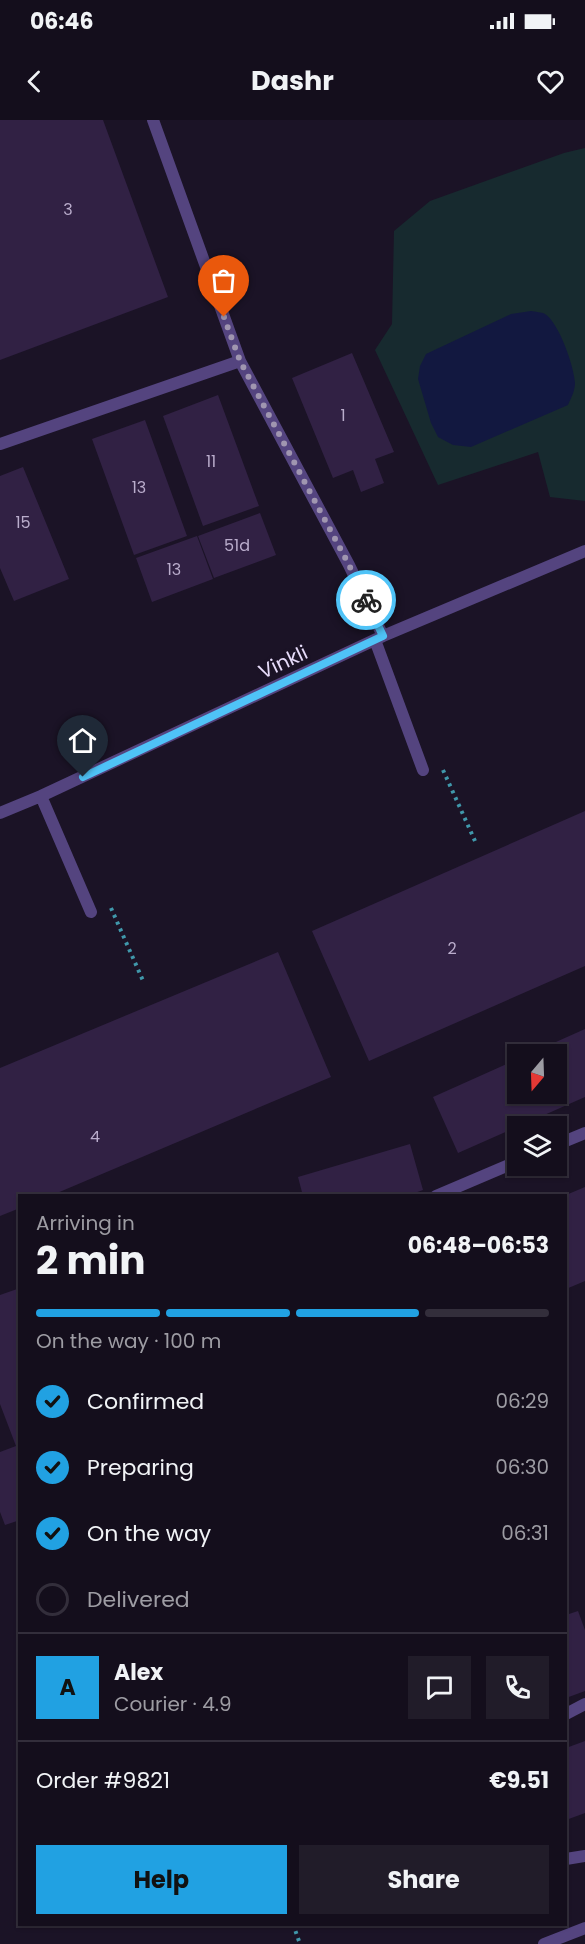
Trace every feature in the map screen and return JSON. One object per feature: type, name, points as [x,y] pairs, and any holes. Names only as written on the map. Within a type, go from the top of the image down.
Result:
[{"type":"lane","points":[[153,120],[240,361],[349,565],[379,638],[423,770]]},
{"type":"lane","points":[[0,444],[240,361]]},
{"type":"lane","name":"Vinkli","points":[[0,813],[379,638],[585,551]]},
{"type":"lane","points":[[41,796],[91,912]]},
{"type":"lane","points":[[567,1140],[585,1133]]},
{"type":"lane","points":[[441,1194],[507,1166]]},
{"type":"lane","points":[[567,1713],[585,1704]]},
{"type":"lane","points":[[567,1859],[585,1856]]},
{"type":"lane","points":[[544,1944],[585,1928]]},
{"type":"path","points":[[440,762],[475,841]]},
{"type":"path","points":[[110,904],[144,983]]},
{"type":"path","points":[[294,1926],[300,1944]]},
{"type":"green space","points":[[585,148],[585,501],[550,497],[538,452],[438,485],[375,350],[392,324],[394,231],[430,201],[564,153]]},
{"type":"shaded area","points":[[531,311],[544,313],[550,319],[565,346],[575,383],[568,405],[471,447],[453,445],[438,437],[431,423],[418,379],[420,366],[426,354],[511,314]]},
{"type":"building","points":[[0,120],[103,120],[168,297],[0,360]]},
{"type":"building","points":[[352,353],[394,452],[375,459],[384,483],[361,492],[353,470],[333,478],[292,378]]},
{"type":"building","points":[[218,395],[259,506],[203,526],[163,416]]},
{"type":"building","points":[[145,420],[187,536],[134,555],[92,439]]},
{"type":"building","points":[[23,467],[69,579],[14,601],[0,568],[0,476]]},
{"type":"building","points":[[260,513],[276,555],[214,578],[198,536]]},
{"type":"building","points":[[197,536],[213,579],[152,602],[136,558]]},
{"type":"building","points":[[585,811],[585,966],[369,1061],[312,931]]},
{"type":"building","points":[[278,952],[331,1077],[55,1194],[18,1194],[18,1209],[0,1216],[0,1068]]},
{"type":"building","points":[[585,1029],[585,1097],[542,1116],[507,1116],[507,1131],[458,1153],[433,1097],[507,1064],[507,1104],[567,1104],[567,1044],[551,1044]]},
{"type":"building","points":[[410,1144],[423,1190],[412,1194],[302,1194],[298,1177]]},
{"type":"building","points":[[585,1187],[585,1281],[567,1289],[567,1195]]},
{"type":"building","points":[[18,1289],[18,1521],[5,1525],[0,1512],[0,1452],[16,1446],[0,1404],[0,1295]]},
{"type":"building","points":[[578,1611],[585,1630],[585,1691],[567,1698],[567,1615]]},
{"type":"building","points":[[585,1741],[585,1813],[567,1820],[567,1748]]},
{"type":"way so far","points":[[224,317],[240,361],[366,600]]},
{"type":"route","points":[[83,777],[383,636],[366,600]]}]
